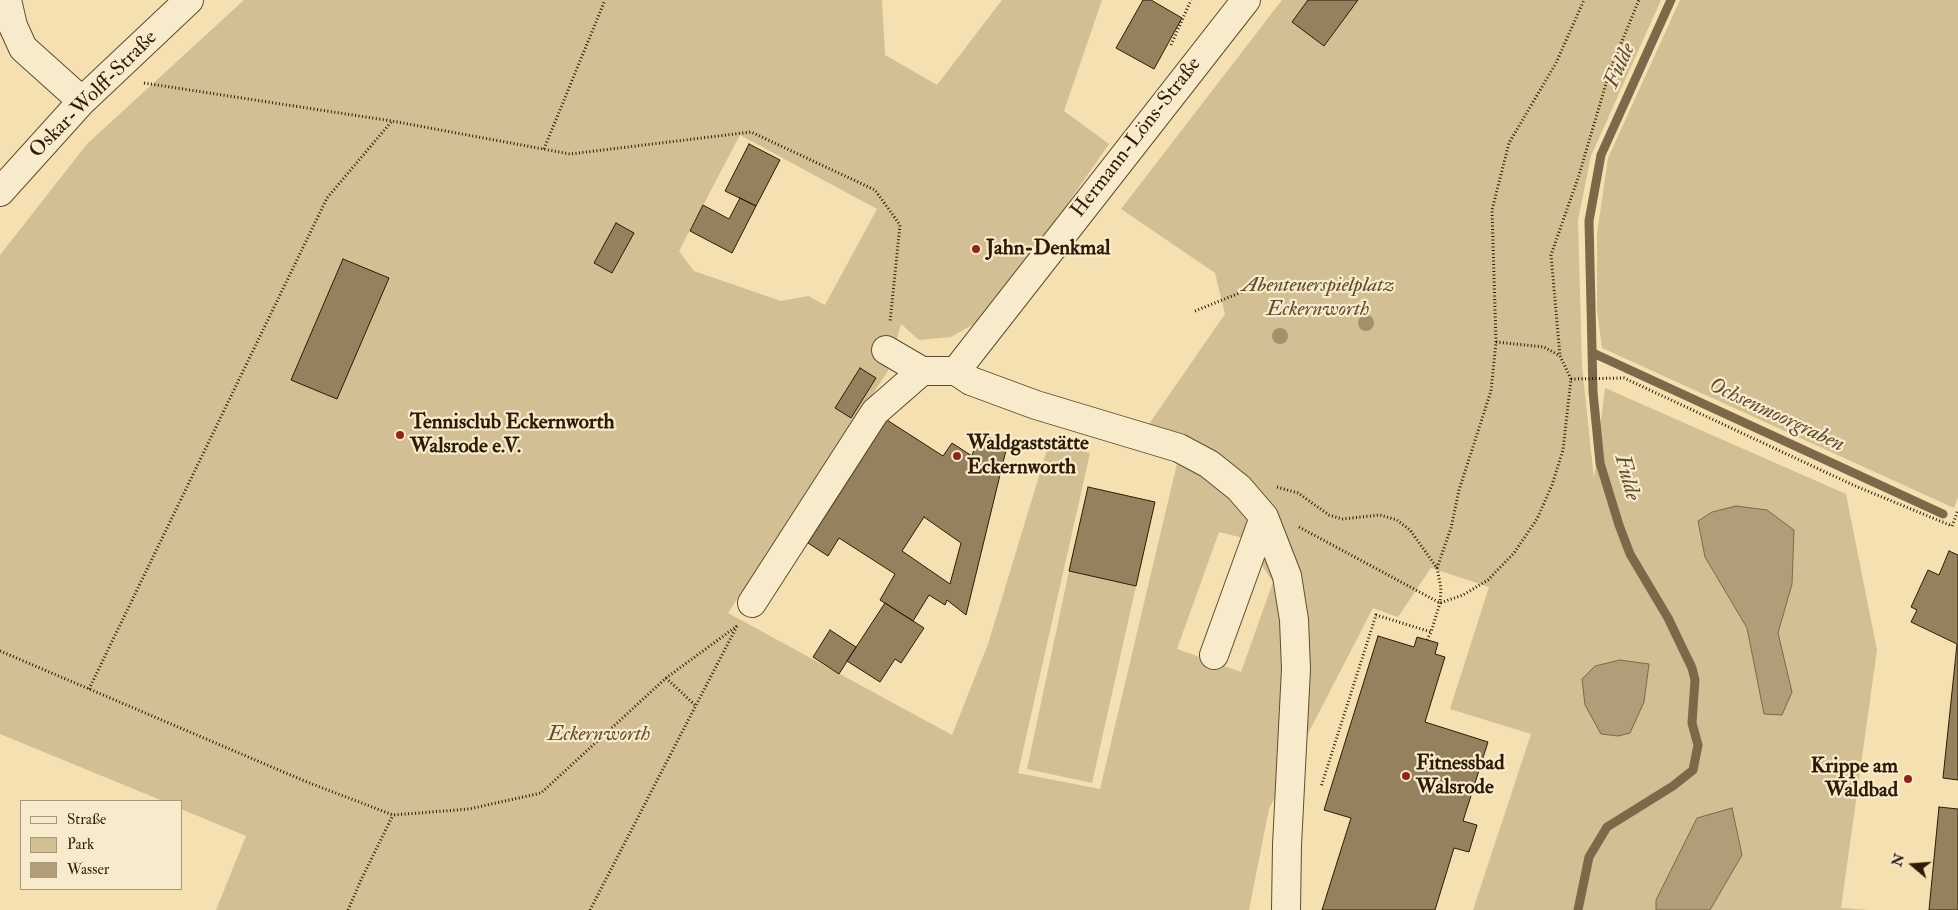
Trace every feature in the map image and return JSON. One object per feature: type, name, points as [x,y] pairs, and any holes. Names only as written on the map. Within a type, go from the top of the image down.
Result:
[{"type":"street","points":[[7,0],[13,26],[24,48],[82,101]]},
{"type":"street","name":"Oskar-Wolff-Straße","points":[[0,192],[82,101],[190,0]]},
{"type":"street","name":"Hermann-Löns-Straße","points":[[956,371],[1246,0]]},
{"type":"street","points":[[886,350],[922,371],[956,371],[971,381],[1036,405],[1179,448],[1209,464],[1239,488],[1264,517],[1287,576],[1294,620],[1296,669],[1287,846],[1286,910]]},
{"type":"street","points":[[752,603],[875,412],[922,371]]},
{"type":"street","points":[[1214,655],[1264,517]]},
{"type":"path","points":[[544,149],[606,0]]},
{"type":"path","points":[[1437,568],[1451,528],[1459,490],[1491,391],[1496,342],[1492,210],[1509,143],[1556,63],[1584,0]]},
{"type":"path","points":[[1291,523],[1440,603],[1463,595],[1488,580],[1514,553],[1537,519],[1552,485],[1563,450],[1571,379],[1560,356],[1551,255],[1610,70],[1639,0]]},
{"type":"path","points":[[141,83],[392,121],[570,154],[751,132],[875,190],[900,225],[886,350]]},
{"type":"path","points":[[89,689],[327,198],[392,121]]},
{"type":"path","points":[[1195,311],[1242,292]]},
{"type":"path","points":[[1496,342],[1544,346],[1560,356]]},
{"type":"path","points":[[1571,379],[1624,378],[1853,485],[1952,526],[1958,510]]},
{"type":"path","points":[[1239,488],[1270,486],[1286,489],[1298,493],[1329,515],[1342,519],[1380,515],[1397,520],[1410,530],[1437,568],[1441,588],[1440,603],[1427,640]]},
{"type":"path","points":[[590,910],[737,626],[752,603]]},
{"type":"path","points":[[1321,788],[1376,615],[1430,632]]},
{"type":"path","points":[[0,651],[307,782],[393,815],[469,809],[541,793],[666,678],[737,626]]},
{"type":"path","points":[[666,678],[696,706]]},
{"type":"path","points":[[348,910],[393,815]]},
{"type":"green space","name":"Eckernworth","points":[[244,0],[882,0],[885,55],[937,85],[1002,0],[1102,0],[1064,111],[1109,144],[1064,209],[974,324],[951,337],[919,340],[901,324],[888,371],[728,613],[952,735],[988,644],[1050,440],[1090,453],[1018,773],[1100,789],[1184,434],[1149,424],[1225,314],[1215,273],[1121,209],[1282,0],[1661,0],[1591,156],[1578,220],[1582,366],[1594,479],[1605,388],[1846,494],[1877,650],[1841,908],[1869,910],[1473,910],[1531,734],[1450,709],[1489,587],[1431,568],[1398,617],[1373,608],[1269,809],[1249,910],[216,910],[246,836],[182,809],[182,800],[161,800],[0,734],[0,255],[87,144]],"holes":[[[740,135],[877,209],[825,305],[808,296],[781,301],[694,271],[679,251]],[[1219,532],[1243,538],[1273,582],[1241,672],[1177,649]]]},
{"type":"green space","points":[[1680,0],[1958,0],[1958,497],[1954,508],[1602,348],[1597,310],[1597,234],[1608,158]]},
{"type":"green space","points":[[1069,571],[1136,586],[1092,783],[1027,769]]},
{"type":"water","points":[[1736,506],[1767,510],[1794,530],[1792,584],[1778,633],[1792,692],[1782,715],[1764,714],[1747,628],[1705,557],[1698,521],[1712,512]]},
{"type":"water","points":[[1620,660],[1649,664],[1644,702],[1630,733],[1618,736],[1601,734],[1585,705],[1582,679],[1595,666]]},
{"type":"water","points":[[1732,808],[1742,855],[1710,910],[1656,910],[1656,900],[1697,818]]},
{"type":"building","points":[[1143,0],[1151,0],[1182,18],[1154,69],[1116,48]]},
{"type":"building","points":[[1308,0],[1358,0],[1324,46],[1292,22]]},
{"type":"building","points":[[749,144],[780,160],[756,206],[725,191]]},
{"type":"building","points":[[740,198],[756,206],[732,253],[690,231],[703,205],[729,219]]},
{"type":"building","points":[[616,223],[634,233],[612,273],[594,263]]},
{"type":"building","points":[[343,259],[389,278],[337,399],[291,380]]},
{"type":"building","points":[[860,368],[876,378],[851,418],[835,408]]},
{"type":"building","points":[[887,420],[943,456],[952,443],[972,456],[978,435],[1008,442],[966,615],[947,600],[945,605],[929,595],[913,621],[880,600],[895,574],[839,538],[828,556],[808,543]],"holes":[[[924,517],[961,543],[950,584],[902,551]]]},
{"type":"building","points":[[1088,487],[1155,502],[1136,586],[1069,571]]},
{"type":"building","points":[[1949,551],[1958,555],[1958,780],[1943,778],[1957,644],[1911,622],[1917,610],[1911,607],[1928,570],[1939,575]]},
{"type":"building","points":[[885,603],[924,628],[901,663],[895,659],[880,682],[847,661]]},
{"type":"building","points":[[830,630],[856,647],[839,674],[813,657]]},
{"type":"building","name":"Fitnessbad Walsrode","points":[[1378,636],[1414,647],[1417,637],[1438,643],[1435,654],[1445,657],[1425,722],[1488,742],[1463,821],[1477,825],[1469,852],[1454,848],[1435,910],[1322,910],[1351,818],[1324,810]]},
{"type":"building","points":[[1939,807],[1958,809],[1958,910],[1929,910]]},
{"type":"waterway","name":"Fulde","points":[[1578,910],[1589,857],[1607,827],[1673,786],[1693,770],[1698,745],[1692,723],[1695,680],[1692,668],[1668,618],[1630,554],[1619,525],[1600,463],[1593,392],[1589,221],[1601,155],[1671,0]]},
{"type":"waterway","name":"Ochsenmoorgraben","points":[[1593,353],[1943,514]]},
{"type":"place","name":"Jahn-Denkmal","points":[[976,249]]},
{"type":"place","name":"Tennisclub Eckernworth Walsrode e.V.","points":[[400,435]]},
{"type":"place","name":"Waldgaststätte Eckernworth","points":[[957,456]]},
{"type":"place","name":"Fitnessbad Walsrode","points":[[1406,776]]},
{"type":"place","name":"Krippe am Waldbad","points":[[1908,779]]},
{"type":"park label","name":"Abenteuerspielplatz Eckernworth","points":[[1318,298]]}]
